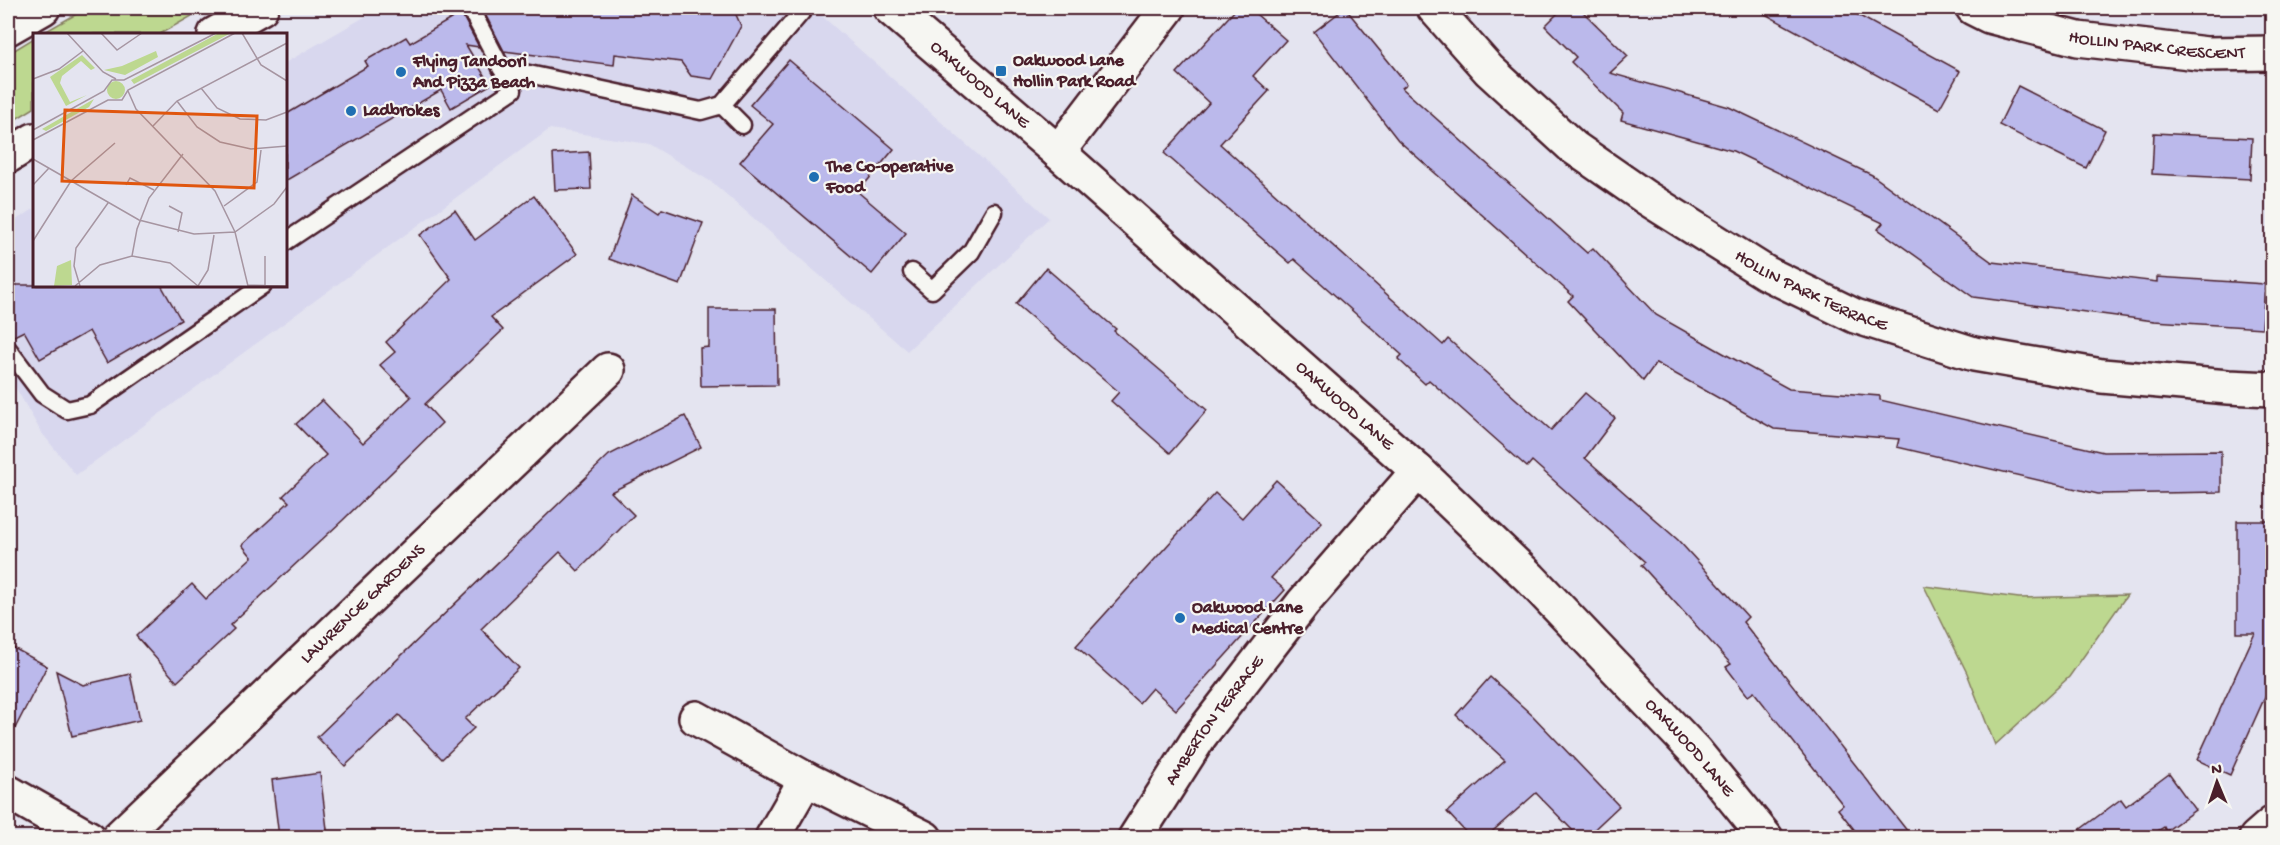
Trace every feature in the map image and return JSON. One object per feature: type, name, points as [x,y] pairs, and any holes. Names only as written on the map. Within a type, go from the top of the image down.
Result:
[{"type":"street","points":[[8,28],[43,8]]},
{"type":"street","points":[[217,33],[261,8]]},
{"type":"street","name":"OAKWOOD LANE","points":[[890,8],[1058,152],[1419,471],[1530,578],[1695,751],[1766,837]]},
{"type":"street","points":[[1058,152],[1168,8]]},
{"type":"street","name":"HOLLIN PARK TERRACE","points":[[1434,8],[1489,70],[1573,147],[1645,197],[1766,273],[1855,316],[1974,354],[2102,376],[2228,387],[2272,388]]},
{"type":"street","name":"HOLLIN PARK CRESCENT","points":[[1973,8],[1989,16],[2078,39],[2207,54],[2272,53]]},
{"type":"street","points":[[8,156],[33,141]]},
{"type":"street","name":"LAWRENCE GARDENS","points":[[118,837],[608,370]]},
{"type":"street","name":"AMBERTON TERRACE","points":[[1135,837],[1200,736],[1303,603],[1419,471]]},
{"type":"street","points":[[696,718],[806,779],[925,837]]},
{"type":"street","points":[[772,837],[806,779]]},
{"type":"street","points":[[8,792],[89,837]]},
{"type":"street","points":[[2256,837],[2272,824]]},
{"type":"lane","points":[[286,241],[513,90],[471,8]]},
{"type":"lane","points":[[501,68],[701,111],[722,105],[805,8]]},
{"type":"lane","points":[[722,105],[742,125]]},
{"type":"lane","points":[[912,272],[932,290],[971,252],[994,212]]},
{"type":"lane","points":[[8,349],[42,394],[67,410],[90,405],[262,286]]},
{"type":"shaded area","points":[[380,8],[813,8],[1049,218],[907,351],[713,183],[649,144],[550,129],[76,475],[41,432],[8,374],[8,225],[33,210],[33,286],[286,286],[286,62]]},
{"type":"green space","points":[[87,8],[206,8],[162,33],[43,33]]},
{"type":"green space","points":[[33,39],[33,109],[8,124],[8,54]]},
{"type":"green space","points":[[1924,586],[2019,598],[2127,595],[2069,677],[1995,745],[1967,673]]},
{"type":"building","points":[[482,8],[733,8],[741,26],[712,79],[691,76],[681,62],[615,54],[614,65],[504,51]]},
{"type":"building","points":[[1237,8],[1249,8],[1286,40],[1253,76],[1269,91],[1220,144],[1443,345],[1448,339],[1551,430],[1585,393],[1615,418],[1585,458],[1678,540],[1748,617],[1743,622],[1912,837],[1860,837],[1838,809],[1843,805],[1754,692],[1748,696],[1726,667],[1731,664],[1641,565],[1645,562],[1532,461],[1527,467],[1429,380],[1425,384],[1398,359],[1402,355],[1294,259],[1290,263],[1164,153],[1209,103],[1177,73]]},
{"type":"building","points":[[1345,8],[1407,84],[1402,88],[1587,253],[1593,248],[1656,315],[1723,353],[1789,389],[1880,396],[1880,400],[2103,452],[2221,451],[2221,492],[2098,494],[1897,447],[1899,439],[1774,429],[1656,363],[1643,381],[1568,301],[1573,296],[1398,140],[1314,32]]},
{"type":"building","points":[[1563,8],[1579,8],[1628,56],[1610,73],[1729,107],[1872,175],[1992,262],[2157,282],[2157,277],[2265,284],[2262,328],[2154,321],[1973,297],[1878,229],[1883,223],[1733,151],[1621,120],[1623,113],[1571,62],[1576,57],[1545,26]]},
{"type":"building","points":[[1754,8],[1845,8],[1960,71],[1939,109]]},
{"type":"building","points":[[461,13],[479,47],[466,45],[490,85],[451,108],[441,90],[286,180],[286,114],[368,66],[365,61],[406,37],[410,43]]},
{"type":"building","name":"The Co-operative Food","points":[[789,60],[894,149],[858,192],[906,233],[872,274],[740,162],[773,124],[750,105]]},
{"type":"building","points":[[2018,86],[2105,130],[2086,168],[1999,125]]},
{"type":"building","points":[[2154,133],[2252,138],[2250,179],[2152,174]]},
{"type":"building","points":[[589,152],[591,189],[555,190],[553,154]]},
{"type":"building","points":[[632,195],[659,213],[662,209],[703,223],[680,285],[609,259]]},
{"type":"building","points":[[534,196],[577,254],[491,317],[503,330],[425,404],[442,423],[343,520],[230,625],[234,629],[177,682],[136,636],[192,584],[206,599],[252,557],[242,545],[289,502],[283,496],[326,455],[296,424],[322,400],[363,443],[411,397],[380,365],[395,352],[386,342],[451,279],[420,235],[455,210],[475,240]]},
{"type":"building","points":[[1046,268],[1116,329],[1114,331],[1207,410],[1170,453],[1111,401],[1119,392],[1016,304]]},
{"type":"building","points":[[8,285],[162,286],[181,320],[107,363],[89,331],[40,359],[24,331],[8,339]]},
{"type":"building","points":[[709,309],[776,309],[777,385],[701,386],[700,348],[709,347]]},
{"type":"building","points":[[685,416],[701,447],[611,492],[634,515],[578,571],[560,552],[481,629],[519,668],[465,719],[474,728],[442,759],[399,715],[345,766],[317,737],[609,455]]},
{"type":"building","name":"Oakwood Lane Medical Centre","points":[[1276,480],[1322,522],[1271,578],[1285,590],[1176,710],[1152,688],[1139,703],[1076,646],[1215,493],[1242,518]]},
{"type":"building","points":[[2237,521],[2272,521],[2272,681],[2230,775],[2197,760],[2255,633],[2237,633]]},
{"type":"building","points":[[8,645],[47,666],[8,742]]},
{"type":"building","points":[[56,671],[83,685],[130,674],[140,720],[72,736]]},
{"type":"building","points":[[1490,677],[1533,716],[1619,806],[1586,837],[1579,837],[1536,793],[1486,837],[1470,837],[1447,812],[1505,760],[1456,715]]},
{"type":"building","points":[[320,773],[328,837],[279,837],[272,780]]},
{"type":"building","points":[[2169,774],[2195,810],[2166,831],[2164,827],[2148,837],[2070,837],[2121,799],[2126,806]]},
{"type":"place","name":"Oakwood Lane Hollin Park Road","points":[[1001,71]]},
{"type":"place","name":"Flying Tandoori And Pizza Beach","points":[[401,72]]},
{"type":"place","name":"Ladbrokes","points":[[351,111]]},
{"type":"place","name":"The Co-operative Food","points":[[814,177]]},
{"type":"place","name":"Oakwood Lane Medical Centre","points":[[1180,618]]}]
